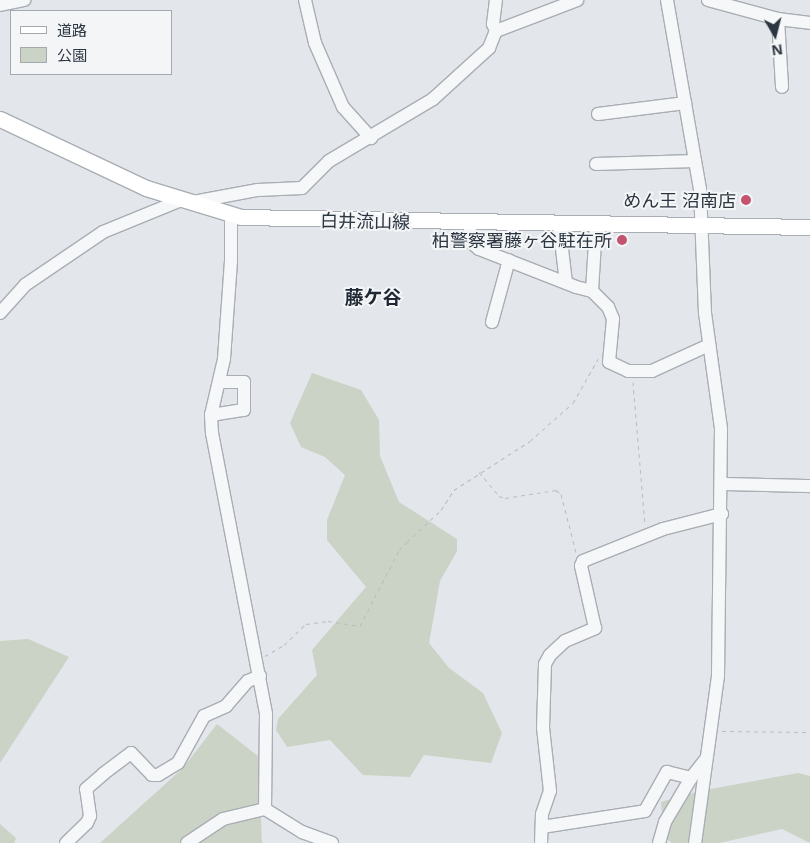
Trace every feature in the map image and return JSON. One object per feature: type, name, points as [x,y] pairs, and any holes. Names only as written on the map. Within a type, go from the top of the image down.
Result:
[{"type":"main road","name":"白井流山線","points":[[0,119],[183,202],[231,216],[469,223],[810,227]]},
{"type":"street","points":[[0,5],[24,0]]},
{"type":"street","points":[[305,0],[315,43],[340,100],[371,138]]},
{"type":"street","points":[[0,312],[25,285],[103,232],[183,202],[258,190],[302,188],[329,161],[371,138],[433,99],[489,48],[496,31],[493,24],[496,0]]},
{"type":"street","points":[[496,31],[577,0]]},
{"type":"street","points":[[666,0],[700,189],[700,226],[709,344],[721,429],[720,639],[712,731],[695,843]]},
{"type":"street","points":[[708,0],[778,19],[810,23]]},
{"type":"street","points":[[778,19],[782,87]]},
{"type":"street","points":[[598,114],[685,103]]},
{"type":"street","points":[[596,164],[696,161]]},
{"type":"street","points":[[231,216],[231,261],[220,382],[211,415],[258,660],[267,731],[265,809]]},
{"type":"street","points":[[469,223],[472,243],[566,283],[592,291],[608,307],[613,319],[609,362],[632,372],[652,372],[709,344]]},
{"type":"street","points":[[559,224],[566,283]]},
{"type":"street","points":[[592,291],[596,225]]},
{"type":"street","points":[[492,322],[509,260]]},
{"type":"street","points":[[211,415],[244,410],[244,382],[220,382]]},
{"type":"street","points":[[722,484],[810,486]]},
{"type":"street","points":[[541,843],[542,814],[550,791],[543,728],[545,664],[550,655],[565,641],[595,628],[582,564],[646,536],[685,522],[722,514]]},
{"type":"street","points":[[66,843],[87,822],[90,816],[86,789],[103,774],[131,753],[152,774],[172,767],[183,757],[204,716],[226,706],[248,681],[260,676]]},
{"type":"street","points":[[659,843],[665,822],[691,778],[708,757]]},
{"type":"street","points":[[542,827],[645,811],[667,772],[691,778]]},
{"type":"street","points":[[187,843],[223,819],[265,809],[302,832],[332,843]]},
{"type":"path","points":[[258,660],[284,645],[306,624],[328,621],[360,626],[399,550],[441,510],[454,490],[479,471],[549,426],[573,403],[598,359],[609,362]]},
{"type":"path","points":[[632,372],[646,536]]},
{"type":"path","points":[[479,471],[499,496],[556,490],[560,494],[578,559],[582,564]]},
{"type":"path","points":[[712,731],[810,732]]},
{"type":"green space","points":[[312,373],[361,390],[379,420],[380,456],[399,502],[457,539],[457,551],[440,581],[429,643],[449,668],[483,693],[502,733],[491,763],[424,755],[410,777],[363,775],[330,740],[287,747],[276,730],[278,719],[317,675],[312,650],[366,587],[327,540],[327,520],[345,475],[325,457],[301,447],[290,423]]},
{"type":"green space","points":[[28,639],[69,657],[0,763],[0,641]]},
{"type":"green space","points":[[217,724],[258,756],[262,843],[100,843],[183,768]]},
{"type":"green space","points":[[798,773],[810,776],[810,843],[782,829],[719,843],[672,843],[664,837],[661,802],[700,791]]},
{"type":"green space","points":[[0,824],[16,838],[14,843],[0,843]]},
{"type":"place","name":"めん王 沼南店","points":[[746,200]]},
{"type":"place","name":"柏警察署藤ヶ谷駐在所","points":[[622,240]]},
{"type":"district","name":"藤ケ谷","points":[[373,298]]}]
